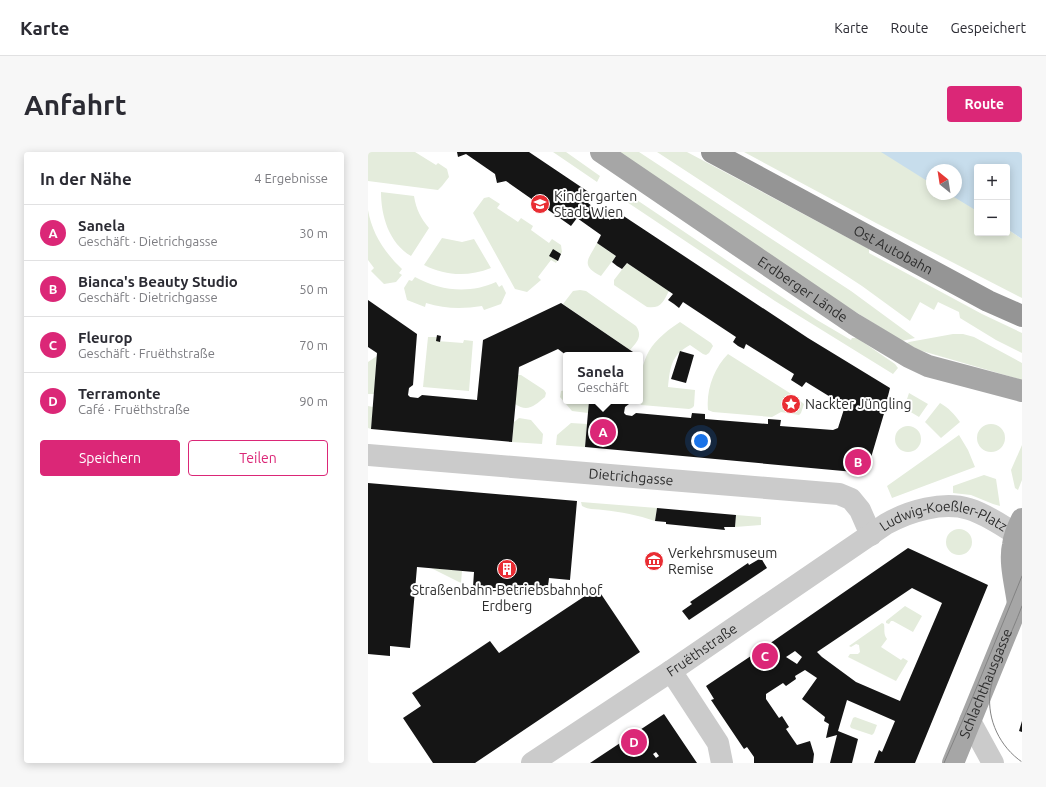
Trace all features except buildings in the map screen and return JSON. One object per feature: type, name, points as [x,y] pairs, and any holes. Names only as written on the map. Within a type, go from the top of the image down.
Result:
[{"type":"highway","name":"Ost Autobahn","points":[[712,152],[988,301],[1022,316]]},
{"type":"main road","name":"Erdberger Lände","points":[[601,152],[854,324],[909,357],[928,366],[1022,391]]},
{"type":"main road","name":"Schlachthausgasse","points":[[952,763],[1020,602],[1012,568],[1012,547],[1019,526]]},
{"type":"street","name":"Dietrichgasse","points":[[368,456],[839,494],[851,499],[860,510],[871,535]]},
{"type":"street","name":"Ludwig-Koeßler-Platz","points":[[871,535],[891,522],[910,513],[946,506],[969,509],[982,515],[1019,526]]},
{"type":"street","name":"Fruëthstraße","points":[[532,763],[671,671],[871,535]]},
{"type":"street","points":[[671,671],[718,742],[722,763]]},
{"type":"street","points":[[970,721],[993,763]]},
{"type":"green space","points":[[368,152],[415,152],[436,165],[438,163],[447,169],[449,177],[438,190],[368,181]]},
{"type":"green space","points":[[553,152],[566,152],[600,176],[597,182]]},
{"type":"green space","points":[[613,152],[639,152],[851,291],[915,338],[902,341],[776,262]]},
{"type":"green space","points":[[657,152],[687,152],[869,249],[869,253],[982,314],[1022,333],[1022,353],[996,340],[960,318],[959,312],[938,302],[934,310],[920,302],[910,321],[862,286]]},
{"type":"green space","points":[[744,152],[888,152],[926,176],[926,200],[962,200],[974,207],[974,236],[1010,236],[1010,231],[1022,239],[1022,298],[876,223]]},
{"type":"green space","points":[[622,190],[817,320],[851,340],[852,338],[857,338],[895,364],[898,368],[893,374],[775,301],[618,196]]},
{"type":"green space","points":[[381,192],[414,196],[419,214],[429,228],[411,256],[403,251],[397,244],[388,228],[381,201]]},
{"type":"green space","points":[[489,197],[500,204],[497,208],[518,222],[521,218],[533,226],[531,230],[549,243],[552,239],[561,245],[562,252],[556,263],[551,260],[538,277],[541,280],[527,292],[515,289],[473,213],[484,198]]},
{"type":"green space","points":[[368,210],[372,227],[384,249],[402,269],[399,273],[402,275],[396,282],[384,284],[371,271],[374,268],[368,260]]},
{"type":"green space","points":[[442,238],[462,242],[474,239],[491,268],[474,273],[457,274],[432,269],[424,265]]},
{"type":"green space","points":[[597,243],[616,256],[601,276],[590,269],[588,265],[589,258]]},
{"type":"green space","points":[[627,263],[669,291],[659,306],[647,307],[614,285],[614,280]]},
{"type":"green space","points":[[415,277],[425,282],[445,288],[455,289],[476,288],[496,282],[499,287],[502,285],[506,293],[501,304],[484,310],[482,306],[454,308],[426,303],[425,307],[407,300],[404,288],[409,280],[412,281]]},
{"type":"green space","points":[[573,291],[586,291],[636,326],[639,336],[637,342],[630,350],[563,304]]},
{"type":"green space","points":[[680,322],[711,343],[713,346],[706,355],[690,345],[679,353],[671,368],[668,387],[695,390],[694,406],[689,409],[640,404],[643,404],[643,364],[652,347],[668,330]]},
{"type":"green space","points":[[953,334],[963,334],[974,337],[1022,363],[1022,380],[907,346],[907,343],[909,342]]},
{"type":"green space","points":[[428,337],[437,337],[437,341],[463,343],[464,340],[473,341],[469,391],[423,387]]},
{"type":"green space","points":[[728,354],[793,395],[804,404],[801,413],[799,415],[781,412],[772,417],[713,412],[708,410],[708,395],[712,380],[719,366]]},
{"type":"green space","points":[[377,356],[374,394],[368,394],[368,362]]},
{"type":"green space","points":[[518,375],[521,375],[544,390],[546,393],[545,397],[535,405],[528,408],[520,407],[515,404]]},
{"type":"green space","points":[[561,391],[563,391],[563,400],[560,397]]},
{"type":"green space","points":[[909,393],[928,404],[919,417],[904,408]]},
{"type":"green space","points":[[940,403],[951,411],[960,422],[941,438],[925,422]]},
{"type":"green space","points":[[566,404],[589,404],[588,413],[572,411]]},
{"type":"green space","points":[[368,406],[373,407],[371,429],[368,428]]},
{"type":"green space","points":[[519,418],[531,420],[543,434],[542,444],[512,442],[514,422]]},
{"type":"green space","points":[[571,423],[587,424],[585,447],[556,445],[557,435]]},
{"type":"green space","points":[[991,424],[1001,428],[1005,438],[1001,448],[991,452],[981,448],[977,438],[981,428]]},
{"type":"green space","points":[[908,426],[917,430],[921,439],[917,448],[908,452],[899,448],[895,439],[899,430]]},
{"type":"green space","points":[[959,435],[968,450],[975,467],[892,498],[887,486]]},
{"type":"green space","points":[[1022,445],[1022,480],[1018,490],[1015,488],[1011,470]]},
{"type":"green space","points":[[984,475],[996,479],[1000,506],[971,495],[953,493],[953,486]]},
{"type":"green space","points":[[581,502],[657,508],[655,521],[629,514],[587,508],[582,506]]},
{"type":"green space","points":[[736,515],[761,517],[761,525],[735,527]]},
{"type":"green space","points":[[959,529],[968,533],[972,542],[968,551],[959,555],[950,551],[946,542],[950,533]]},
{"type":"green space","points":[[431,568],[462,571],[461,583]]},
{"type":"green space","points":[[905,606],[922,616],[913,632],[893,621],[889,624],[886,623],[886,621]]},
{"type":"green space","points":[[882,623],[884,624],[887,639],[881,647],[901,660],[903,658],[908,661],[896,681],[848,657],[850,654],[858,654],[860,652],[859,645],[856,644],[851,647],[849,646]]},
{"type":"green space","points":[[855,717],[877,725],[874,733],[872,735],[851,728],[850,726],[853,718]]},
{"type":"water","points":[[881,152],[1022,152],[1022,239],[1010,231],[1010,164],[974,164],[974,209],[959,200],[962,200],[962,164],[926,164],[926,180]]},
{"type":"tram line","points":[[944,763],[1022,576]]},
{"type":"tram line","points":[[1022,606],[995,672],[990,693],[993,723],[1001,741],[1007,749],[1022,762]]},
{"type":"place","name":"Kindergarten Stadt Wien","points":[[540,204]]},
{"type":"place","name":"Nackter Jüngling","points":[[791,404]]},
{"type":"place","name":"Sanela","points":[[603,432]]},
{"type":"place","name":"Bianca's Beauty Studio","points":[[858,462]]},
{"type":"place","name":"Verkehrsmuseum Remise","points":[[654,561]]},
{"type":"place","name":"Straßenbahn-Betriebsbahnhof Erdberg","points":[[507,569]]},
{"type":"place","name":"Fleurop","points":[[765,656]]},
{"type":"place","name":"Terramonte","points":[[634,742]]}]
